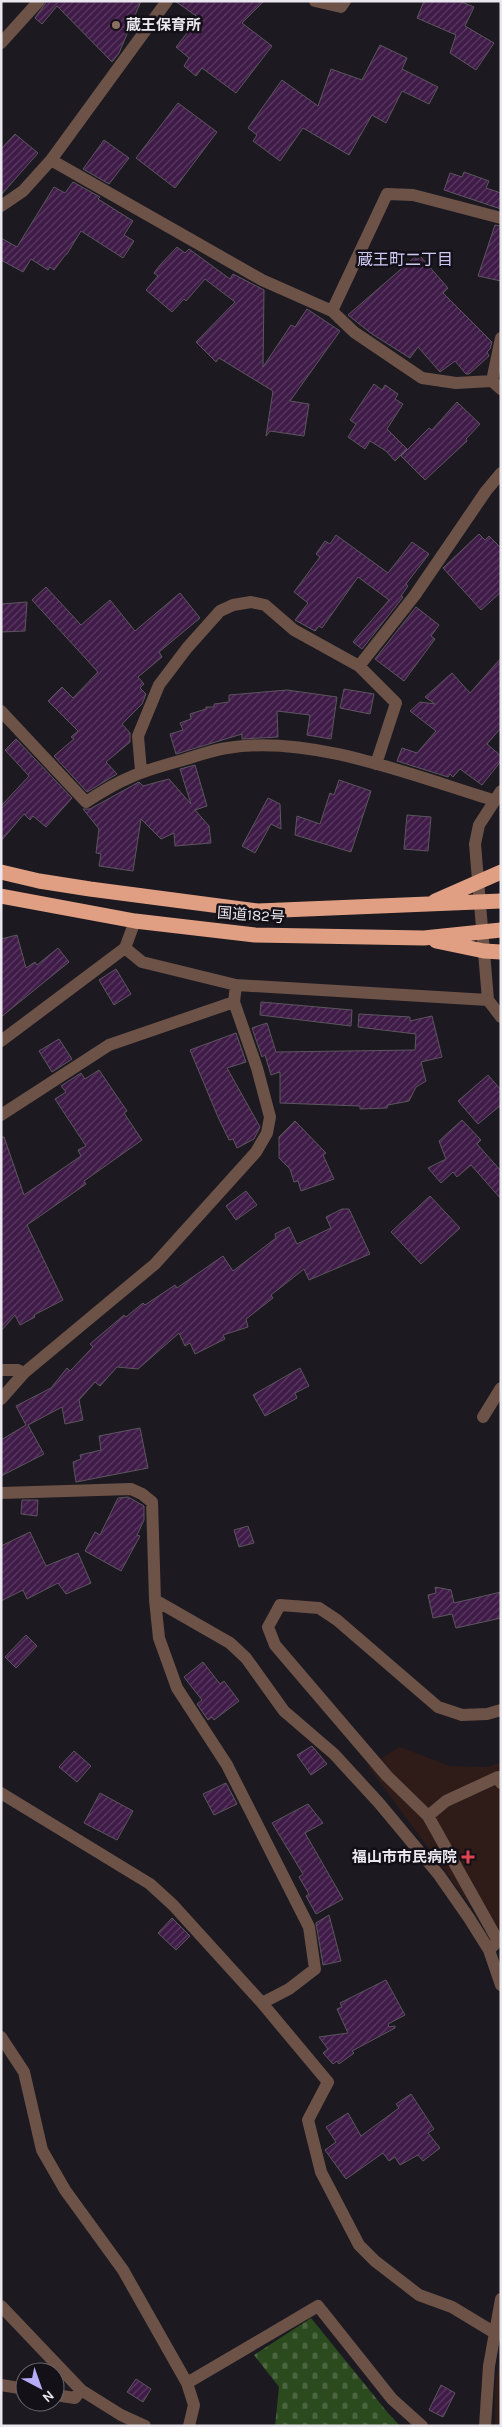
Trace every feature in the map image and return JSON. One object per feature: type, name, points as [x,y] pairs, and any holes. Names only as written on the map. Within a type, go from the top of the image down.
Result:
[{"type":"highway","name":"国道182号","points":[[1,872],[73,886],[258,911],[501,901]]},
{"type":"highway","points":[[430,904],[501,872]]},
{"type":"highway","name":"国道182号","points":[[1,896],[135,921],[255,935],[424,938],[501,930]]},
{"type":"highway","points":[[424,938],[484,951],[501,952]]},
{"type":"street","points":[[1,43],[39,1]]},
{"type":"street","points":[[1,206],[23,191],[51,160],[166,1]]},
{"type":"street","points":[[315,1],[341,7],[345,1]]},
{"type":"street","points":[[51,160],[262,280],[332,312],[354,332],[422,378],[456,383],[496,385],[501,338]]},
{"type":"street","points":[[332,312],[387,194],[413,195],[501,218]]},
{"type":"street","points":[[359,666],[415,595],[486,491],[501,473]]},
{"type":"street","points":[[141,771],[138,736],[159,685],[220,611],[233,605],[251,602],[265,605],[294,630],[359,666],[396,703],[376,764]]},
{"type":"street","points":[[1,711],[86,802],[115,782],[141,771],[227,748],[257,746],[307,748],[497,796],[479,825],[475,844],[488,1000],[501,1017]]},
{"type":"street","points":[[1,1041],[125,948],[135,921]]},
{"type":"street","points":[[125,948],[142,962],[236,985],[488,1000]]},
{"type":"street","points":[[1,1399],[24,1373],[155,1264],[256,1152],[267,1133],[270,1117],[257,1068],[234,1002],[236,985]]},
{"type":"street","points":[[1,1115],[108,1045],[234,1002]]},
{"type":"street","points":[[1,1370],[18,1370],[24,1373]]},
{"type":"street","points":[[483,1417],[501,1388]]},
{"type":"street","points":[[1,1493],[131,1489],[142,1494],[152,1502],[154,1600],[159,1638],[176,1688],[227,1765],[309,1927],[315,1969],[289,1988],[262,2003]]},
{"type":"street","points":[[154,1600],[230,1643],[246,1658],[284,1711],[334,1754],[379,1802],[433,1867],[489,1950],[501,1985]]},
{"type":"street","points":[[489,1950],[498,1941],[428,1816],[387,1776],[275,1645],[268,1627],[280,1605],[302,1605],[319,1608],[337,1620],[438,1707],[462,1715],[488,1714],[501,1710]]},
{"type":"street","points":[[428,1816],[446,1801],[498,1777],[501,1783]]},
{"type":"street","points":[[1,1792],[150,1884],[173,1905],[262,2003],[328,2082],[308,2120],[321,2172],[359,2245],[375,2261],[419,2295],[452,2307],[495,2333]]},
{"type":"street","points":[[1,2037],[24,2072],[42,2150],[65,2190],[123,2270],[188,2383],[194,2405],[189,2426]]},
{"type":"street","points":[[485,2426],[488,2366],[501,2299]]},
{"type":"street","points":[[1,2306],[81,2390],[121,2415],[145,2426]]},
{"type":"street","points":[[188,2383],[318,2306],[392,2399],[422,2426]]},
{"type":"street","points":[[1,2385],[15,2387]]},
{"type":"street","points":[[65,2396],[75,2398],[81,2390]]},
{"type":"shaded area","name":"福山市市民病院","points":[[400,1747],[450,1766],[488,1767],[501,1762],[501,1947],[368,1766]]},
{"type":"shaded area","points":[[501,2353],[501,2426],[495,2426],[495,2384]]},
{"type":"green space","points":[[311,2318],[400,2426],[275,2426],[279,2387],[254,2355]]},
{"type":"building","points":[[47,1],[141,1],[119,53],[112,62],[57,6],[42,24],[35,18]]},
{"type":"building","points":[[175,1],[264,1],[242,23],[272,46],[236,93],[202,68],[196,76],[184,66],[189,58],[176,47],[199,18]]},
{"type":"building","points":[[424,1],[459,1],[474,7],[465,26],[494,43],[476,70],[450,53],[456,35],[417,18]]},
{"type":"building","points":[[380,45],[407,58],[402,69],[438,87],[429,104],[402,91],[386,123],[372,115],[349,155],[303,128],[280,161],[253,141],[257,135],[248,128],[282,80],[318,106],[331,69],[362,80]]},
{"type":"building","points":[[178,103],[217,132],[175,188],[136,158]]},
{"type":"building","points":[[15,134],[38,153],[1,195],[1,149]]},
{"type":"building","points":[[104,140],[129,158],[109,184],[83,169]]},
{"type":"building","points":[[464,172],[489,181],[486,188],[501,193],[501,209],[444,190],[450,173],[462,177]]},
{"type":"building","points":[[73,182],[100,197],[98,199],[133,221],[124,235],[134,241],[123,258],[81,231],[67,254],[54,270],[50,267],[48,270],[31,259],[23,272],[1,260],[1,238],[17,247],[54,187],[65,193]]},
{"type":"building","points":[[495,225],[501,226],[501,281],[478,276]]},
{"type":"building","points":[[177,247],[185,253],[189,249],[230,279],[233,274],[264,290],[263,367],[291,325],[295,327],[307,309],[340,331],[290,401],[309,404],[304,436],[270,431],[266,436],[273,391],[219,358],[216,362],[196,342],[235,302],[205,279],[186,301],[184,299],[172,312],[146,290],[158,276],[154,273]]},
{"type":"building","points":[[420,256],[448,288],[443,293],[492,342],[487,352],[489,356],[469,374],[466,374],[455,361],[440,372],[418,347],[410,358],[372,334],[348,315],[415,257],[417,260]]},
{"type":"building","points":[[374,384],[382,390],[385,385],[398,394],[395,399],[403,404],[387,429],[407,449],[395,461],[386,451],[370,441],[365,449],[348,437],[356,424],[350,420]]},
{"type":"building","points":[[457,402],[480,424],[466,439],[467,441],[425,480],[401,456],[429,428],[432,430]]},
{"type":"building","points":[[479,534],[485,540],[489,536],[501,548],[501,592],[481,610],[443,568]]},
{"type":"building","points":[[336,535],[388,573],[412,542],[429,554],[406,584],[408,586],[401,596],[403,597],[362,649],[353,642],[389,600],[358,577],[322,628],[319,626],[315,631],[295,620],[308,603],[294,592],[320,557],[316,554],[325,541],[330,544]]},
{"type":"building","points":[[46,587],[81,625],[110,600],[135,631],[180,593],[200,618],[159,652],[162,657],[138,677],[144,684],[140,688],[146,694],[142,704],[122,724],[130,733],[130,742],[106,762],[117,774],[87,792],[54,756],[74,739],[71,737],[78,731],[48,701],[62,687],[73,698],[98,672],[32,600]]},
{"type":"building","points":[[27,602],[25,631],[1,632],[1,604]]},
{"type":"building","points":[[416,607],[439,625],[431,636],[435,639],[404,681],[375,659]]},
{"type":"building","points":[[501,658],[501,728],[487,744],[501,756],[501,761],[482,785],[460,769],[453,777],[450,774],[448,777],[397,761],[402,748],[417,753],[436,731],[410,711],[420,702],[435,704],[425,697],[452,673],[470,693]]},
{"type":"building","points":[[344,689],[374,694],[370,714],[340,708]]},
{"type":"building","points":[[287,690],[337,697],[331,739],[307,735],[310,715],[277,711],[278,737],[242,739],[242,734],[176,754],[170,734],[183,730],[180,723],[191,719],[190,714],[206,709],[206,707],[214,707],[214,704],[229,702],[229,695]]},
{"type":"building","points":[[16,739],[72,798],[46,827],[33,816],[30,820],[24,814],[1,841],[1,806],[29,776],[5,750]]},
{"type":"building","points":[[195,765],[207,806],[195,810],[209,826],[211,843],[175,846],[174,833],[161,839],[141,819],[133,871],[99,866],[101,854],[96,853],[99,829],[83,809],[90,809],[139,782],[143,786],[169,779],[191,804],[180,769]]},
{"type":"building","points":[[339,780],[371,791],[351,852],[295,835],[297,816],[320,824],[330,793],[334,795]]},
{"type":"building","points":[[268,798],[280,804],[281,829],[271,824],[255,853],[242,846]]},
{"type":"building","points":[[407,815],[431,817],[428,851],[404,849]]},
{"type":"building","points":[[17,935],[26,968],[35,962],[37,965],[58,948],[69,962],[1,1017],[1,939]]},
{"type":"building","points":[[116,969],[131,994],[114,1005],[99,980]]},
{"type":"building","points":[[261,1002],[352,1010],[351,1026],[260,1015]]},
{"type":"building","points":[[359,1014],[410,1017],[410,1021],[432,1016],[442,1057],[421,1062],[426,1081],[416,1087],[409,1101],[388,1105],[387,1108],[360,1109],[360,1106],[280,1103],[280,1072],[271,1075],[265,1055],[262,1057],[252,1028],[267,1023],[276,1052],[415,1050],[416,1034],[358,1027]]},
{"type":"building","points":[[236,1033],[246,1062],[227,1068],[260,1127],[254,1139],[237,1148],[233,1139],[229,1140],[190,1050]]},
{"type":"building","points":[[59,1039],[72,1059],[52,1072],[39,1051]]},
{"type":"building","points":[[99,1070],[127,1111],[124,1113],[142,1140],[84,1181],[86,1184],[27,1225],[63,1300],[34,1315],[35,1317],[20,1325],[15,1315],[1,1331],[1,1137],[4,1137],[24,1195],[81,1156],[78,1150],[86,1146],[55,1099],[66,1092],[61,1086],[81,1073],[85,1079]]},
{"type":"building","points":[[488,1075],[501,1090],[501,1105],[478,1124],[458,1101]]},
{"type":"building","points":[[462,1120],[481,1140],[477,1144],[501,1171],[501,1199],[471,1165],[457,1177],[453,1172],[441,1183],[428,1168],[446,1159],[439,1141]]},
{"type":"building","points":[[295,1121],[326,1153],[323,1155],[334,1179],[301,1191],[298,1181],[294,1182],[290,1169],[279,1158],[279,1137]]},
{"type":"building","points":[[246,1191],[257,1205],[236,1220],[226,1206]]},
{"type":"building","points":[[430,1196],[460,1228],[421,1264],[391,1232]]},
{"type":"building","points":[[342,1209],[349,1209],[370,1254],[309,1280],[304,1269],[271,1295],[273,1298],[246,1319],[248,1327],[223,1335],[225,1339],[195,1354],[190,1343],[185,1346],[179,1333],[138,1369],[117,1367],[100,1386],[95,1382],[79,1400],[83,1420],[65,1424],[62,1407],[28,1425],[44,1454],[1,1476],[1,1440],[26,1425],[16,1406],[51,1388],[67,1368],[70,1371],[93,1347],[90,1344],[124,1315],[126,1317],[143,1303],[145,1305],[175,1285],[177,1288],[223,1256],[233,1271],[276,1238],[275,1234],[289,1227],[297,1244],[331,1228],[326,1217]]},
{"type":"building","points":[[300,1368],[309,1386],[295,1393],[297,1398],[265,1416],[253,1395]]},
{"type":"building","points":[[140,1428],[148,1468],[76,1482],[73,1462],[81,1459],[80,1455],[101,1450],[99,1436]]},
{"type":"building","points":[[128,1497],[144,1506],[144,1520],[137,1535],[140,1536],[121,1571],[85,1551],[95,1532],[100,1535],[118,1498]]},
{"type":"building","points":[[22,1500],[38,1500],[37,1516],[21,1514]]},
{"type":"building","points":[[248,1526],[254,1543],[239,1547],[234,1530]]},
{"type":"building","points":[[30,1532],[46,1566],[78,1553],[91,1583],[66,1594],[58,1583],[27,1599],[23,1590],[1,1601],[1,1546]]},
{"type":"building","points":[[435,1587],[451,1590],[454,1603],[501,1592],[501,1618],[456,1628],[452,1614],[433,1618],[428,1595],[436,1593]]},
{"type":"building","points":[[26,1635],[37,1646],[16,1668],[5,1657]]},
{"type":"building","points":[[203,1662],[220,1684],[224,1681],[239,1701],[214,1720],[212,1717],[208,1720],[197,1704],[202,1700],[184,1677]]},
{"type":"building","points":[[312,1746],[327,1764],[311,1775],[297,1755]]},
{"type":"building","points":[[74,1751],[91,1766],[77,1782],[59,1767]]},
{"type":"building","points":[[226,1783],[237,1804],[214,1815],[203,1794]]},
{"type":"building","points":[[100,1793],[133,1811],[117,1840],[84,1823]]},
{"type":"building","points":[[308,1804],[323,1823],[305,1833],[343,1899],[316,1914],[306,1896],[309,1894],[299,1877],[303,1874],[272,1823]]},
{"type":"building","points":[[329,1915],[341,1961],[323,1965],[316,1923]]},
{"type":"building","points":[[172,1918],[190,1936],[176,1950],[158,1933]]},
{"type":"building","points":[[386,1980],[405,2015],[388,2024],[389,2027],[395,2026],[395,2028],[352,2051],[354,2053],[339,2064],[337,2061],[333,2064],[323,2053],[328,2049],[319,2037],[348,2033],[337,2009],[342,2007],[340,2003]]},
{"type":"building","points":[[411,2094],[434,2129],[428,2133],[440,2148],[423,2161],[418,2155],[400,2165],[395,2157],[389,2161],[383,2153],[346,2179],[325,2150],[336,2142],[326,2127],[348,2113],[361,2136],[399,2108],[396,2104]]},
{"type":"building","points":[[136,2379],[151,2389],[143,2402],[127,2392]]},
{"type":"building","points":[[441,2385],[455,2393],[443,2417],[429,2410]]},
{"type":"place","name":"蔵王保育所","points":[[116,25]]},
{"type":"place","name":"福山市市民病院","points":[[468,1857]]},
{"type":"district","name":"蔵王町二丁目","points":[[405,259]]}]
